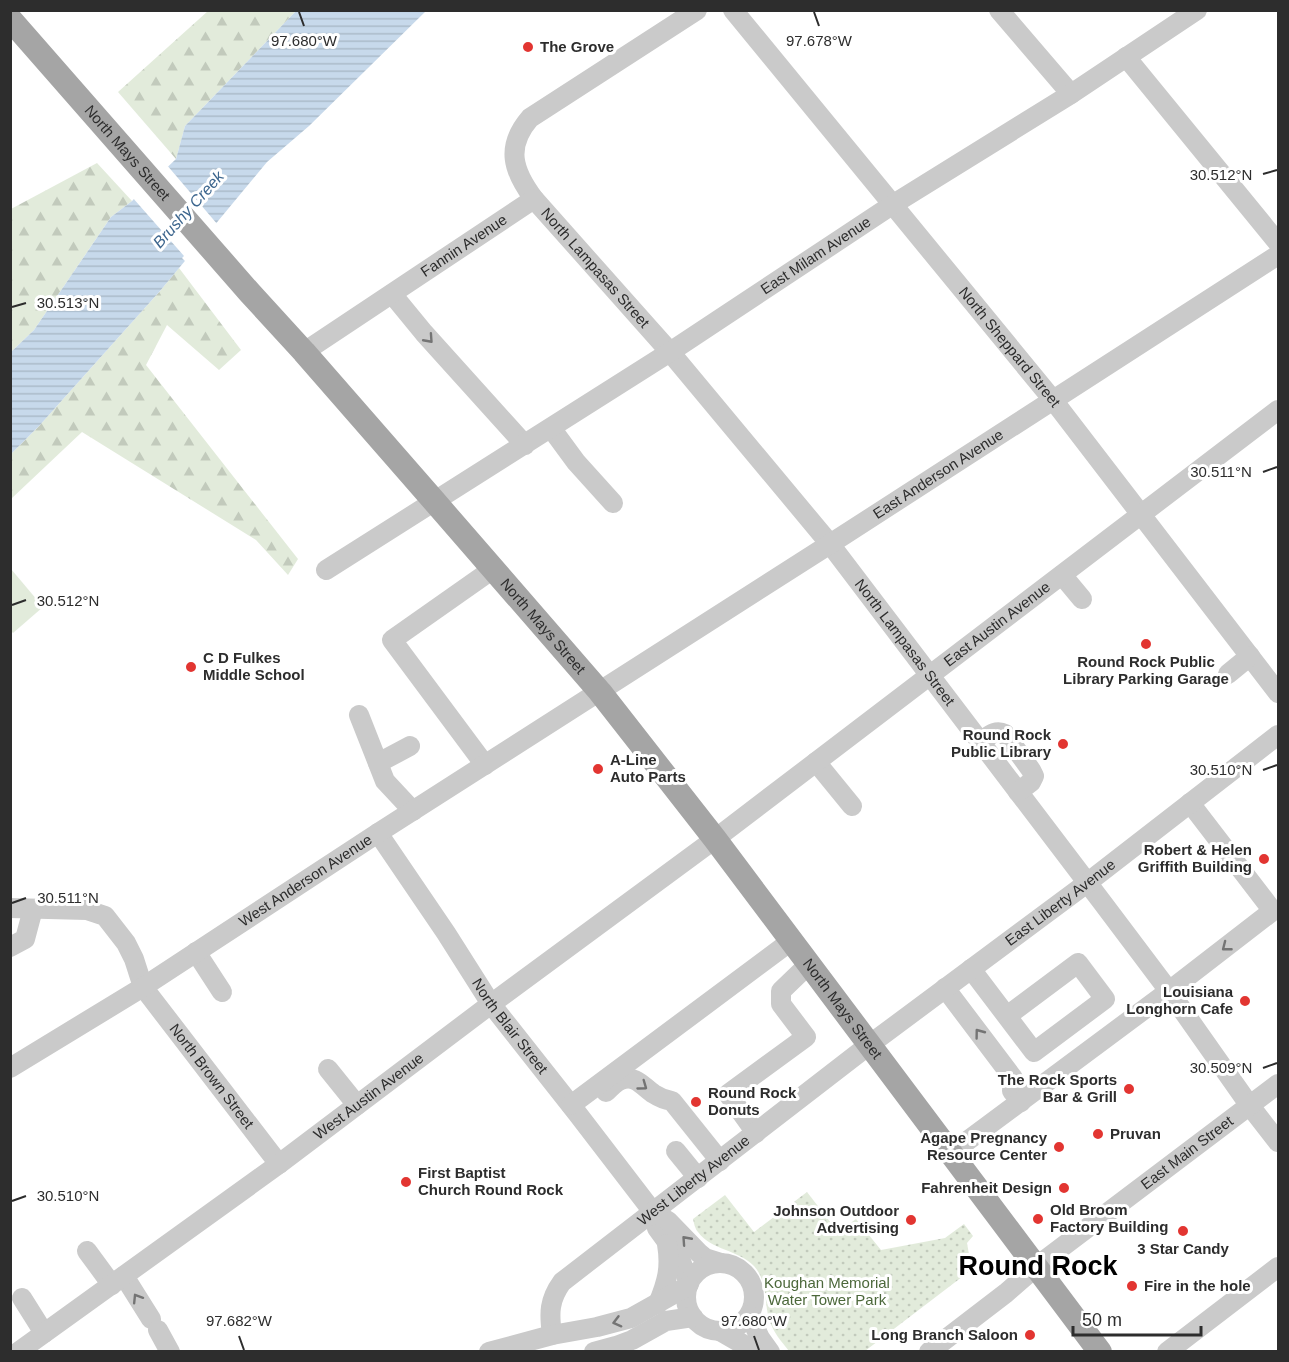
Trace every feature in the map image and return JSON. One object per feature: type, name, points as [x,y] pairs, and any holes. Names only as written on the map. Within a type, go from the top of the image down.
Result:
[{"type":"main road","name":"North Mays Street","points":[[10,19],[600,692],[715,839],[1100,1352]]},
{"type":"street","points":[[534,199],[522,183],[517,171],[514,151],[518,134],[530,118],[697,10]]},
{"type":"street","name":"North Sheppard Street","points":[[733,10],[1053,400],[1278,693]]},
{"type":"street","points":[[999,10],[1071,94]]},
{"type":"street","name":"East Milam Avenue","points":[[326,570],[670,352],[892,205],[1071,94],[1197,10]]},
{"type":"street","points":[[1126,57],[1278,243]]},
{"type":"street","name":"Fannin Avenue","points":[[304,352],[534,199]]},
{"type":"street","name":"North Lampasas Street","points":[[534,199],[670,352],[830,544],[1169,991],[1278,1142]]},
{"type":"street","name":"East Anderson Avenue","points":[[600,692],[1278,255]]},
{"type":"street","points":[[392,294],[525,445]]},
{"type":"street","name":"East Austin Avenue","points":[[715,839],[1278,410]]},
{"type":"street","points":[[550,428],[576,462],[613,503]]},
{"type":"street","points":[[485,765],[392,640],[493,569]]},
{"type":"street","points":[[1062,575],[1082,600]]},
{"type":"street","points":[[1228,674],[1250,656]]},
{"type":"street","name":"West Anderson Avenue","points":[[10,1068],[143,987],[378,833],[600,692]]},
{"type":"street","points":[[359,715],[385,781],[413,811]]},
{"type":"street","name":"East Liberty Avenue","points":[[869,1045],[1087,883],[1278,735]]},
{"type":"street","points":[[378,763],[410,746]]},
{"type":"street","points":[[816,762],[852,806]]},
{"type":"street","points":[[951,1153],[1270,913],[1262,897],[1190,803]]},
{"type":"street","name":"North Blair Street","points":[[378,833],[491,1004],[653,1212],[668,1221],[705,1258],[721,1263]]},
{"type":"street","name":"West Austin Avenue","points":[[18,1352],[279,1164],[715,839]]},
{"type":"street","name":"North Brown Street","points":[[10,908],[87,910],[105,916],[126,943],[143,987],[279,1164]]},
{"type":"street","points":[[10,947],[25,939],[33,909]]},
{"type":"street","points":[[574,1109],[790,940]]},
{"type":"street","points":[[196,952],[222,992]]},
{"type":"street","points":[[971,969],[1034,1052],[1105,999],[1078,963],[1007,1016]]},
{"type":"street","points":[[756,1133],[728,1094],[806,1037],[781,1004],[781,991],[808,965]]},
{"type":"street","points":[[945,988],[1013,1078],[1012,1091],[1021,1102]]},
{"type":"street","name":"West Liberty Avenue","points":[[552,1335],[549,1317],[550,1304],[562,1282],[869,1045]]},
{"type":"street","points":[[328,1069],[357,1105]]},
{"type":"street","points":[[574,1109],[621,1080],[630,1079],[641,1082],[652,1093],[672,1101],[720,1161]]},
{"type":"street","name":"East Main Street","points":[[929,1352],[1006,1293],[1037,1266],[1278,1084]]},
{"type":"street","points":[[676,1151],[698,1178]]},
{"type":"street","name":"North Blair Street","points":[[653,1212],[657,1228],[681,1261],[689,1285]]},
{"type":"street","points":[[658,1304],[666,1285],[669,1266],[666,1241]]},
{"type":"street","points":[[87,1251],[118,1280],[154,1324],[170,1352]]},
{"type":"street","points":[[721,1263],[733,1265],[743,1271],[754,1292],[754,1304],[750,1315],[742,1324],[720,1331],[709,1329],[698,1323],[687,1304],[686,1294],[693,1277],[699,1270],[721,1263]]},
{"type":"street","points":[[1167,1352],[1278,1267]]},
{"type":"street","points":[[489,1352],[552,1335],[632,1318],[689,1285]]},
{"type":"street","points":[[22,1298],[45,1333]]},
{"type":"street","points":[[750,1315],[760,1338],[770,1352]]},
{"type":"street","points":[[594,1352],[632,1340],[666,1322],[693,1317]]},
{"type":"street","points":[[720,1331],[746,1347],[750,1352]]},
{"type":"green space","points":[[208,11],[296,11],[185,126],[176,159],[118,92]]},
{"type":"green space","points":[[97,163],[132,201],[111,217],[34,330],[11,352],[11,209]]},
{"type":"green space","points":[[179,268],[241,350],[219,370],[167,325],[146,365],[298,559],[288,575],[256,540],[82,432],[11,499],[11,454],[39,426]]},
{"type":"green space","points":[[11,569],[43,607],[13,633],[10,630]]},
{"type":"green space","name":"Koughan Memorial Water Tower Park","points":[[807,1192],[838,1232],[856,1219],[881,1250],[945,1238],[964,1224],[973,1236],[967,1243],[970,1260],[975,1267],[865,1351],[789,1351],[771,1324],[762,1278],[754,1266],[741,1256],[710,1243],[696,1229],[693,1219],[725,1195],[754,1232]]},
{"type":"water","name":"Brushy Creek","points":[[296,11],[426,11],[309,126],[267,162],[160,291],[11,454],[11,352],[34,330],[111,217],[132,201],[176,159],[185,126]]},
{"type":"pier","points":[[166,164],[218,225],[187,263],[182,258],[184,256],[132,197]]},
{"type":"place","name":"The Grove","points":[[528,47]]},
{"type":"place","name":"Round Rock Public Library Parking Garage","points":[[1146,644]]},
{"type":"place","name":"C D Fulkes Middle School","points":[[191,667]]},
{"type":"place","name":"Round Rock Public Library","points":[[1063,744]]},
{"type":"place","name":"A-Line Auto Parts","points":[[598,769]]},
{"type":"place","name":"Robert & Helen Griffith Building","points":[[1264,859]]},
{"type":"place","name":"Louisiana Longhorn Cafe","points":[[1245,1001]]},
{"type":"place","name":"The Rock Sports Bar & Grill","points":[[1129,1089]]},
{"type":"place","name":"Round Rock Donuts","points":[[696,1102]]},
{"type":"place","name":"Pruvan","points":[[1098,1134]]},
{"type":"place","name":"Agape Pregnancy Resource Center","points":[[1059,1147]]},
{"type":"place","name":"First Baptist Church Round Rock","points":[[406,1182]]},
{"type":"place","name":"Fahrenheit Design","points":[[1064,1188]]},
{"type":"place","name":"Old Broom Factory Building","points":[[1038,1219]]},
{"type":"place","name":"Johnson Outdoor Advertising","points":[[911,1220]]},
{"type":"place","name":"3 Star Candy","points":[[1183,1231]]},
{"type":"place","name":"Fire in the hole","points":[[1132,1286]]},
{"type":"place","name":"Long Branch Saloon","points":[[1030,1335]]},
{"type":"district","name":"Round Rock","points":[[1038,1266]]}]
